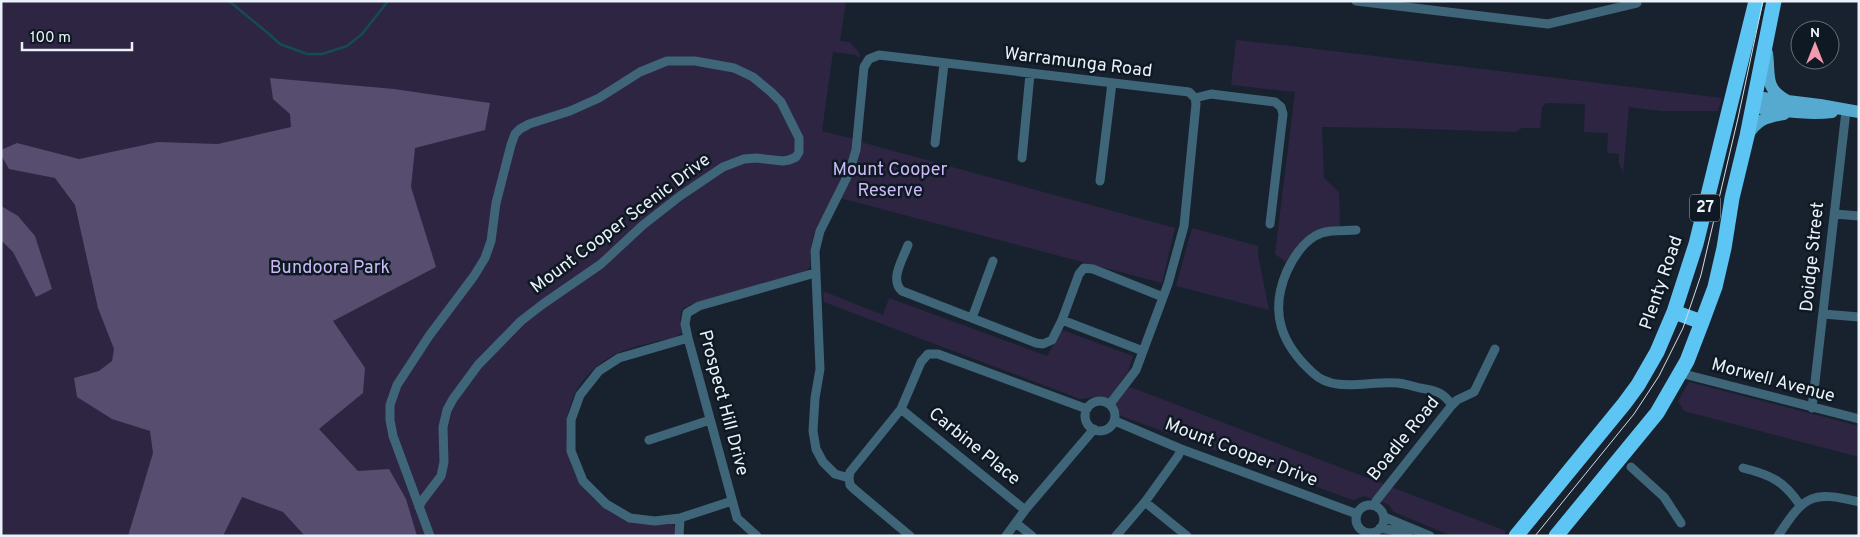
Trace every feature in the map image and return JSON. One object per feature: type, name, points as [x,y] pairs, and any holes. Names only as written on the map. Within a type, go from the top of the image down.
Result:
[{"type":"highway","name":"Plenty Road","points":[[1516,536],[1638,385],[1657,352],[1674,312],[1696,244],[1756,1]]},
{"type":"highway","name":"27","points":[[1561,534],[1656,413],[1680,373],[1702,322],[1715,287],[1724,248],[1732,198],[1747,136],[1774,1]]},
{"type":"highway","points":[[1731,98],[1754,102]]},
{"type":"highway","points":[[1674,312],[1702,322]]},
{"type":"main road","points":[[1765,44],[1770,86],[1776,95],[1791,106]]},
{"type":"main road","points":[[1754,102],[1791,106],[1820,105],[1849,111]]},
{"type":"main road","points":[[1747,136],[1754,125],[1760,120],[1791,106]]},
{"type":"street","points":[[1356,1],[1414,4],[1548,24],[1637,3]]},
{"type":"street","name":"Warramunga Road","points":[[815,273],[815,251],[820,231],[849,173],[856,150],[864,67],[869,59],[878,55],[1189,92],[1195,98],[1211,94],[1275,102],[1281,107],[1283,114],[1270,224]]},
{"type":"street","name":"Mount Cooper Scenic Drive","points":[[667,61],[695,61],[734,68],[753,77],[781,102],[799,138],[800,152],[790,160],[744,159],[723,167],[680,196],[643,225],[601,264],[521,321],[478,365],[450,404],[443,426],[444,462],[441,476],[422,501],[420,507],[393,436],[390,420],[392,397],[397,385],[429,336],[474,276],[485,258],[495,225],[496,203],[515,134],[529,124],[570,112],[599,98],[640,72],[667,61]]},
{"type":"street","points":[[935,143],[944,64]]},
{"type":"street","points":[[1022,158],[1030,74]]},
{"type":"street","points":[[1100,181],[1112,83]]},
{"type":"street","points":[[1110,404],[1136,370],[1164,298],[1184,226],[1196,104],[1195,98]]},
{"type":"street","name":"Doidge Street","points":[[1812,408],[1849,111]]},
{"type":"street","points":[[1835,214],[1859,216]]},
{"type":"street","points":[[1356,230],[1330,232],[1315,236],[1293,258],[1278,294],[1278,312],[1281,327],[1289,343],[1302,362],[1318,378],[1325,382],[1337,384],[1398,383],[1442,393],[1452,405]]},
{"type":"street","points":[[908,246],[896,278],[900,290],[1036,343],[1042,344],[1052,340],[1062,320],[1079,274],[1084,268],[1093,269],[1164,298]]},
{"type":"street","points":[[972,318],[994,261]]},
{"type":"street","points":[[815,273],[820,369],[814,398],[813,431],[816,449],[823,462],[835,474],[849,478]]},
{"type":"street","name":"Prospect Hill Drive","points":[[757,536],[737,518],[688,338],[687,313],[698,306],[815,273]]},
{"type":"street","points":[[1823,314],[1859,318]]},
{"type":"street","points":[[1062,320],[1143,351]]},
{"type":"street","points":[[688,338],[619,358],[599,371],[580,395],[572,420],[571,451],[582,482],[606,504],[630,518],[655,521],[680,518],[732,501]]},
{"type":"street","name":"Boadle Road","points":[[1375,505],[1376,501],[1452,405],[1457,400],[1474,392],[1496,349]]},
{"type":"street","points":[[910,536],[854,489],[850,485],[849,478],[850,472],[901,409],[920,362],[928,354],[938,354],[1087,409]]},
{"type":"street","name":"Morwell Avenue","points":[[1680,373],[1859,419]]},
{"type":"street","points":[[1097,401],[1106,402],[1110,404],[1114,411],[1115,421],[1108,429],[1094,429],[1090,427],[1086,418],[1087,409],[1097,401]]},
{"type":"street","name":"Carbine Place","points":[[901,409],[1025,510]]},
{"type":"street","points":[[649,440],[710,420]]},
{"type":"street","name":"Mount Cooper Drive","points":[[1115,421],[1181,449],[1357,514]]},
{"type":"street","points":[[1006,536],[1025,510],[1094,429]]},
{"type":"street","points":[[1116,536],[1145,502],[1181,449]]},
{"type":"street","points":[[1631,467],[1664,497],[1681,524]]},
{"type":"street","points":[[1743,468],[1768,474],[1779,481],[1790,491],[1800,505]]},
{"type":"street","points":[[1778,536],[1800,505],[1812,498],[1824,495],[1836,496],[1859,502]]},
{"type":"street","points":[[1145,502],[1187,536]]},
{"type":"street","points":[[1380,528],[1384,517],[1381,510],[1375,505],[1370,504],[1362,507],[1357,514],[1357,531],[1368,534],[1380,528],[1408,536]]},
{"type":"street","points":[[420,507],[430,536]]},
{"type":"street","points":[[1384,517],[1430,536]]},
{"type":"street","points":[[679,536],[680,518]]},
{"type":"street","points":[[1016,523],[1032,536]]},
{"type":"green space","name":"Bundoora Park","points":[[1,1],[846,1],[840,41],[850,42],[860,54],[859,58],[856,55],[833,52],[822,131],[854,139],[850,162],[815,230],[810,251],[810,267],[806,271],[692,304],[682,309],[680,319],[682,333],[676,337],[618,353],[601,363],[586,377],[575,393],[566,429],[567,448],[572,466],[581,484],[604,508],[622,518],[643,522],[671,523],[675,526],[675,536],[1,536]]},
{"type":"green space","points":[[1236,40],[1722,98],[1718,111],[1662,111],[1629,107],[1623,173],[1619,163],[1619,154],[1607,153],[1608,133],[1584,132],[1585,104],[1546,103],[1542,107],[1540,128],[1522,128],[1516,132],[1322,127],[1324,178],[1339,192],[1340,226],[1322,230],[1308,237],[1286,262],[1275,254],[1295,92],[1231,85]]},
{"type":"green space","points":[[270,78],[394,89],[490,103],[485,130],[415,148],[411,187],[436,267],[333,321],[365,368],[363,393],[319,429],[358,471],[389,469],[406,499],[417,536],[305,536],[283,512],[242,497],[223,536],[128,536],[153,453],[150,431],[112,419],[77,397],[74,378],[99,371],[112,361],[114,349],[98,308],[75,205],[55,178],[9,169],[1,155],[1,150],[17,143],[79,159],[158,142],[218,144],[291,127],[290,114],[273,99]]},
{"type":"green space","name":"Mount Cooper Reserve","points":[[861,142],[1175,228],[1162,283],[840,198],[852,177]]},
{"type":"green space","points":[[1,206],[18,216],[35,236],[52,289],[36,297],[13,252],[1,240]]},
{"type":"green space","points":[[1192,228],[1258,246],[1258,255],[1269,310],[1176,286]]},
{"type":"green space","points":[[823,291],[883,315],[889,298],[1047,356],[1062,330],[1133,356],[1128,372],[1118,385],[1133,388],[1506,531],[1503,536],[1452,536],[1394,512],[1388,504],[1364,496],[1353,500],[1121,416],[1117,407],[1103,396],[1080,399],[824,302]]},
{"type":"green space","points":[[1689,382],[1859,426],[1859,457],[1684,411],[1678,401]]},
{"type":"waterway","points":[[229,1],[280,44],[307,54],[322,54],[347,46],[362,34],[388,1]]},
{"type":"tram line","points":[[1535,536],[1634,414],[1659,376],[1683,328],[1701,275],[1763,1]]}]
